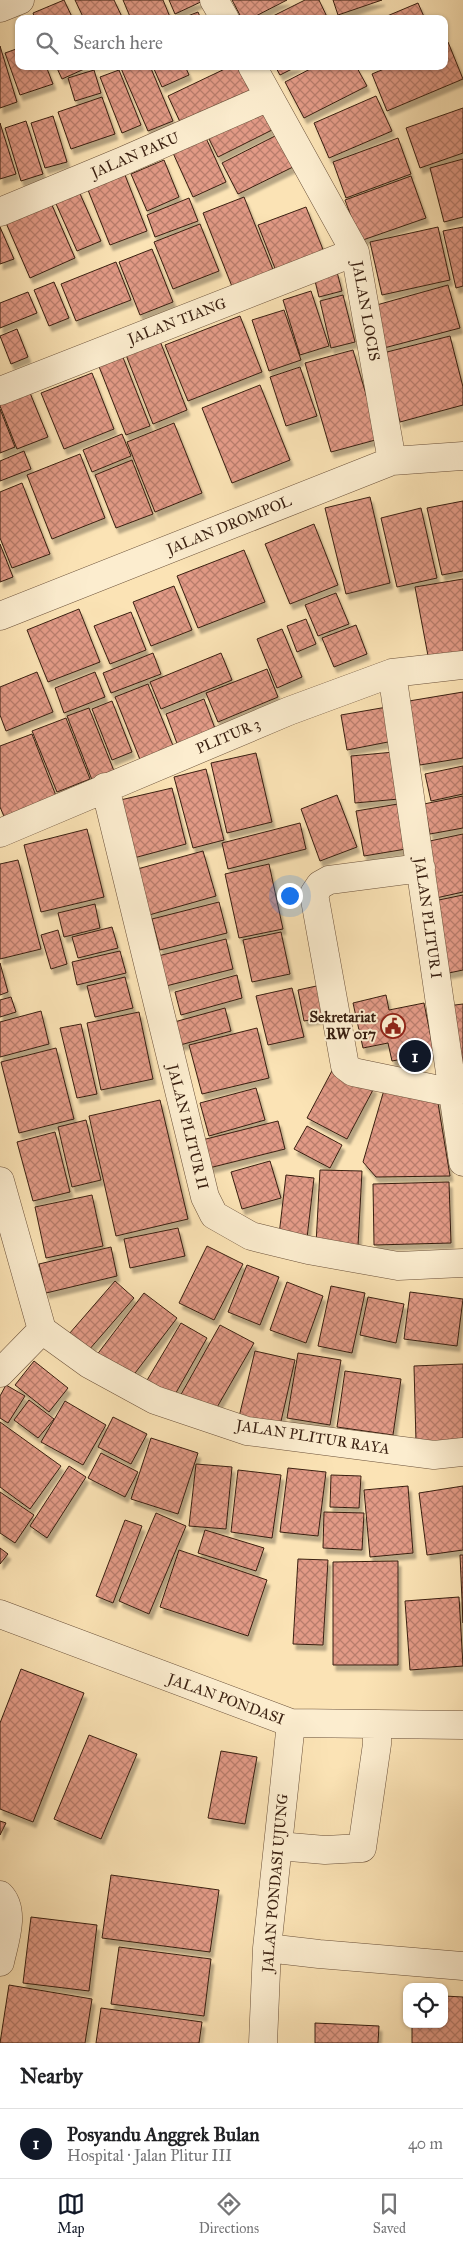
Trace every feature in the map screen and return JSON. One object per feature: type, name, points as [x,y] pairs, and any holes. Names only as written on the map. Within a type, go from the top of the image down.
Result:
[{"type":"street","points":[[0,8],[20,0]]},
{"type":"street","points":[[214,0],[223,15]]},
{"type":"street","name":"JALAN LOCIS","points":[[254,70],[355,252],[392,461]]},
{"type":"street","name":"JALAN PAKU","points":[[0,212],[123,161],[269,96]]},
{"type":"street","name":"JALAN TIANG","points":[[0,391],[355,252]]},
{"type":"street","name":"JALAN DROMPOL","points":[[0,616],[392,461],[463,456]]},
{"type":"street","name":"PLITUR 3","points":[[0,833],[289,711],[392,673],[463,665]]},
{"type":"street","name":"JALAN PLITUR I","points":[[392,673],[463,1162]]},
{"type":"street","name":"JALAN PLITUR II","points":[[106,788],[204,1197],[214,1214],[250,1236],[308,1250],[398,1266],[463,1262]]},
{"type":"street","points":[[421,868],[329,880],[320,885],[314,894],[345,1066],[353,1072],[454,1094]]},
{"type":"street","points":[[0,1182],[42,1330],[0,1373]]},
{"type":"street","name":"JALAN PLITUR RAYA","points":[[42,1330],[89,1364],[155,1400],[248,1431],[434,1455],[463,1452]]},
{"type":"street","name":"JALAN PONDASI","points":[[0,1614],[291,1723],[463,1725]]},
{"type":"street","name":"JALAN PONDASI UJUNG","points":[[264,2043],[268,1948],[291,1723]]},
{"type":"street","points":[[278,1846],[324,1850],[362,1848],[377,1744],[377,1724]]},
{"type":"street","points":[[0,1895],[3,1898],[7,1912],[0,1962]]},
{"type":"street","points":[[268,1948],[463,1966]]},
{"type":"building","points":[[64,0],[71,15],[34,15],[33,13]]},
{"type":"building","points":[[75,0],[114,0],[121,15],[82,15]]},
{"type":"building","points":[[123,0],[163,0],[169,15],[129,15]]},
{"type":"building","points":[[169,0],[205,0],[175,14]]},
{"type":"building","points":[[232,0],[287,0],[258,15],[240,15]]},
{"type":"building","points":[[305,0],[319,0],[326,15],[275,15]]},
{"type":"building","points":[[333,0],[382,0],[338,15]]},
{"type":"building","points":[[418,3],[423,15],[390,15]]},
{"type":"building","points":[[448,42],[463,79],[387,111],[372,74],[382,70],[448,70]]},
{"type":"building","points":[[0,46],[17,102],[0,108]]},
{"type":"building","points":[[15,49],[15,70],[48,70],[53,84],[20,95],[5,53]]},
{"type":"building","points":[[58,70],[82,70],[62,79]]},
{"type":"building","points":[[94,70],[101,93],[75,101],[68,78]]},
{"type":"building","points":[[119,70],[141,125],[122,133],[100,77]]},
{"type":"building","points":[[122,70],[152,70],[173,121],[148,131]]},
{"type":"building","points":[[154,70],[187,70],[189,75],[162,87]]},
{"type":"building","points":[[223,70],[241,70],[251,92],[181,124],[168,96]]},
{"type":"building","points":[[277,70],[290,70],[280,75]]},
{"type":"building","points":[[308,70],[358,70],[367,86],[304,118],[285,82]]},
{"type":"building","points":[[376,96],[392,131],[329,158],[314,123]]},
{"type":"building","points":[[102,97],[115,134],[71,149],[58,112]]},
{"type":"building","points":[[463,108],[463,153],[420,168],[406,128]]},
{"type":"building","points":[[261,110],[272,130],[218,157],[208,137]]},
{"type":"building","points":[[53,116],[67,162],[45,168],[31,123]]},
{"type":"building","points":[[26,121],[43,174],[21,181],[5,128]]},
{"type":"building","points":[[0,123],[16,174],[0,179]]},
{"type":"building","points":[[277,135],[293,167],[238,194],[222,163]]},
{"type":"building","points":[[206,138],[226,182],[193,197],[173,153]]},
{"type":"building","points":[[398,138],[411,174],[346,198],[333,162]]},
{"type":"building","points":[[463,159],[463,217],[444,222],[430,168]]},
{"type":"building","points":[[164,160],[179,197],[147,211],[131,174]]},
{"type":"building","points":[[123,170],[147,231],[110,245],[86,185]]},
{"type":"building","points":[[411,176],[426,218],[360,241],[345,200]]},
{"type":"building","points":[[77,187],[101,241],[77,251],[53,197]]},
{"type":"building","points":[[48,196],[75,258],[30,278],[3,216]]},
{"type":"building","points":[[244,197],[274,272],[233,289],[203,213]]},
{"type":"building","points":[[189,198],[198,221],[155,237],[147,215]]},
{"type":"building","points":[[306,207],[324,252],[276,271],[258,225]]},
{"type":"building","points":[[200,224],[219,271],[173,289],[154,242]]},
{"type":"building","points":[[0,227],[14,259],[0,264]]},
{"type":"building","points":[[438,227],[450,280],[382,295],[370,242]]},
{"type":"building","points":[[463,227],[463,286],[456,288],[443,231]]},
{"type":"building","points":[[152,249],[173,302],[140,315],[119,262]]},
{"type":"building","points":[[116,262],[131,300],[76,321],[61,284]]},
{"type":"building","points":[[337,272],[342,291],[319,297],[314,277]]},
{"type":"building","points":[[54,282],[69,318],[49,326],[34,290]]},
{"type":"building","points":[[448,285],[460,328],[384,348],[373,306]]},
{"type":"building","points":[[311,291],[329,346],[300,355],[283,300]]},
{"type":"building","points":[[28,292],[37,313],[0,328],[0,303]]},
{"type":"building","points":[[343,295],[355,342],[331,348],[320,301]]},
{"type":"building","points":[[284,310],[301,360],[269,371],[252,320]]},
{"type":"building","points":[[240,316],[262,372],[188,401],[165,345]]},
{"type":"building","points":[[17,329],[28,357],[11,364],[0,336]]},
{"type":"building","points":[[450,336],[463,387],[463,405],[400,422],[383,353]]},
{"type":"building","points":[[160,341],[187,410],[153,424],[126,355]]},
{"type":"building","points":[[353,350],[379,439],[331,452],[305,363]]},
{"type":"building","points":[[122,355],[150,426],[126,435],[98,364]]},
{"type":"building","points":[[300,367],[317,416],[286,426],[270,377]]},
{"type":"building","points":[[92,373],[114,429],[64,449],[41,393]]},
{"type":"building","points":[[260,385],[290,460],[232,483],[202,408]]},
{"type":"building","points":[[28,388],[48,437],[17,449],[0,406],[0,400]]},
{"type":"building","points":[[0,409],[15,447],[0,453]]},
{"type":"building","points":[[174,423],[202,493],[155,512],[127,442]]},
{"type":"building","points":[[122,434],[131,456],[92,472],[83,450]]},
{"type":"building","points":[[24,451],[31,469],[0,481],[0,461]]},
{"type":"building","points":[[80,454],[105,518],[52,539],[27,475]]},
{"type":"building","points":[[132,460],[153,514],[116,528],[95,475]]},
{"type":"building","points":[[22,483],[50,554],[12,568],[0,538],[0,492]]},
{"type":"building","points":[[370,497],[390,583],[346,594],[325,508]]},
{"type":"building","points":[[463,501],[463,571],[442,575],[427,508]]},
{"type":"building","points":[[421,508],[437,578],[397,587],[381,518]]},
{"type":"building","points":[[314,524],[338,585],[290,604],[265,544]]},
{"type":"building","points":[[0,544],[13,577],[0,582]]},
{"type":"building","points":[[244,550],[265,602],[198,628],[177,576]]},
{"type":"building","points":[[463,579],[463,655],[429,661],[415,587]]},
{"type":"building","points":[[174,586],[192,630],[151,646],[133,602]]},
{"type":"building","points":[[336,593],[349,624],[318,636],[305,605]]},
{"type":"building","points":[[79,609],[100,662],[48,682],[27,630]]},
{"type":"building","points":[[131,612],[146,650],[110,664],[94,626]]},
{"type":"building","points":[[306,619],[316,644],[297,652],[287,626]]},
{"type":"building","points":[[356,625],[367,654],[334,667],[322,638]]},
{"type":"building","points":[[282,629],[302,677],[277,688],[257,639]]},
{"type":"building","points":[[153,653],[161,674],[111,693],[103,673]]},
{"type":"building","points":[[221,653],[232,680],[161,709],[150,682]]},
{"type":"building","points":[[267,669],[278,697],[218,722],[206,693]]},
{"type":"building","points":[[37,672],[53,712],[6,731],[0,715],[0,687]]},
{"type":"building","points":[[95,672],[105,697],[64,713],[55,688]]},
{"type":"building","points":[[148,684],[176,753],[143,767],[115,697]]},
{"type":"building","points":[[463,692],[463,758],[420,765],[409,701]]},
{"type":"building","points":[[204,699],[216,731],[178,746],[166,714]]},
{"type":"building","points":[[112,701],[132,752],[112,760],[92,709]]},
{"type":"building","points":[[387,707],[393,741],[347,750],[341,715]]},
{"type":"building","points":[[89,708],[116,776],[94,785],[67,716]]},
{"type":"building","points":[[66,718],[90,779],[57,792],[32,731]]},
{"type":"building","points":[[32,734],[58,801],[6,821],[0,807],[0,746]]},
{"type":"building","points":[[394,752],[399,799],[355,803],[351,756]]},
{"type":"building","points":[[256,753],[272,822],[227,833],[211,763]]},
{"type":"building","points":[[463,766],[463,794],[431,801],[425,774]]},
{"type":"building","points":[[206,769],[224,840],[193,848],[174,777]]},
{"type":"building","points":[[172,788],[186,844],[130,859],[116,801]]},
{"type":"building","points":[[337,795],[357,847],[320,861],[301,809]]},
{"type":"building","points":[[463,796],[463,828],[430,834],[424,804]]},
{"type":"building","points":[[404,803],[412,848],[364,856],[356,811]]},
{"type":"building","points":[[300,823],[306,849],[228,869],[222,843]]},
{"type":"building","points":[[87,829],[104,897],[41,912],[24,845]]},
{"type":"building","points":[[463,834],[463,892],[436,898],[425,842]]},
{"type":"building","points":[[203,851],[216,896],[142,917],[130,871]]},
{"type":"building","points":[[18,860],[41,949],[0,959],[0,864]]},
{"type":"building","points":[[269,864],[283,929],[239,938],[225,874]]},
{"type":"building","points":[[463,895],[463,970],[444,974],[429,902]]},
{"type":"building","points":[[219,902],[227,933],[160,950],[152,919]]},
{"type":"building","points":[[95,904],[100,928],[64,937],[58,913]]},
{"type":"building","points":[[112,927],[118,948],[78,958],[72,937]]},
{"type":"building","points":[[58,930],[67,964],[51,969],[41,935]]},
{"type":"building","points":[[281,932],[290,974],[252,982],[243,940]]},
{"type":"building","points":[[226,939],[233,969],[166,986],[158,956]]},
{"type":"building","points":[[120,951],[126,973],[77,985],[72,962]]},
{"type":"building","points":[[0,963],[8,992],[0,995]]},
{"type":"building","points":[[237,975],[242,998],[181,1015],[175,992]]},
{"type":"building","points":[[125,977],[133,1008],[95,1017],[87,986]]},
{"type":"building","points":[[321,985],[327,1017],[304,1021],[298,990]]},
{"type":"building","points":[[292,988],[304,1037],[268,1045],[256,996]]},
{"type":"building","name":"Sekretariat RW 017","points":[[386,995],[389,1010],[424,1003],[434,1053],[392,1061],[388,1043],[363,1048],[353,1003]]},
{"type":"building","points":[[11,997],[16,1012],[0,1017],[0,1000]]},
{"type":"building","points":[[463,1004],[463,1078],[447,1006]]},
{"type":"building","points":[[225,1008],[231,1031],[173,1047],[167,1024]]},
{"type":"building","points":[[41,1011],[49,1044],[0,1057],[0,1022]]},
{"type":"building","points":[[139,1012],[153,1079],[101,1090],[87,1023]]},
{"type":"building","points":[[81,1024],[97,1094],[77,1098],[60,1028]]},
{"type":"building","points":[[257,1028],[269,1078],[202,1094],[189,1045]]},
{"type":"building","points":[[56,1048],[74,1119],[19,1133],[1,1062]]},
{"type":"building","points":[[334,1067],[374,1088],[347,1139],[307,1118]]},
{"type":"building","points":[[256,1088],[265,1120],[209,1136],[200,1103]]},
{"type":"building","points":[[384,1090],[437,1097],[450,1176],[376,1177],[363,1162]]},
{"type":"building","points":[[160,1100],[188,1219],[116,1236],[89,1116]]},
{"type":"building","points":[[86,1120],[101,1180],[72,1187],[58,1127]]},
{"type":"building","points":[[278,1121],[285,1149],[205,1169],[198,1141]]},
{"type":"building","points":[[307,1126],[342,1145],[330,1168],[294,1149]]},
{"type":"building","points":[[55,1132],[70,1192],[33,1201],[17,1142]]},
{"type":"building","points":[[270,1161],[281,1198],[242,1209],[231,1172]]},
{"type":"building","points":[[320,1170],[362,1171],[358,1246],[316,1244]]},
{"type":"building","points":[[286,1175],[314,1178],[307,1238],[279,1235]]},
{"type":"building","points":[[449,1182],[451,1243],[374,1245],[373,1184]]},
{"type":"building","points":[[92,1195],[103,1246],[46,1258],[35,1207]]},
{"type":"building","points":[[178,1228],[185,1256],[130,1268],[124,1239]]},
{"type":"building","points":[[207,1246],[243,1264],[214,1320],[179,1303]]},
{"type":"building","points":[[111,1247],[117,1276],[46,1293],[39,1264]]},
{"type":"building","points":[[247,1265],[279,1277],[260,1325],[228,1312]]},
{"type":"building","points":[[115,1281],[134,1298],[88,1351],[69,1334]]},
{"type":"building","points":[[287,1282],[323,1296],[306,1343],[270,1330]]},
{"type":"building","points":[[331,1286],[365,1293],[352,1353],[318,1346]]},
{"type":"building","points":[[410,1292],[463,1299],[457,1346],[404,1339]]},
{"type":"building","points":[[144,1293],[177,1318],[129,1381],[96,1356]]},
{"type":"building","points":[[368,1297],[404,1304],[396,1343],[360,1335]]},
{"type":"building","points":[[181,1323],[207,1338],[173,1398],[146,1382]]},
{"type":"building","points":[[220,1325],[254,1343],[212,1416],[179,1398]]},
{"type":"building","points":[[255,1351],[295,1360],[279,1430],[238,1421]]},
{"type":"building","points":[[298,1353],[341,1360],[330,1425],[287,1418]]},
{"type":"building","points":[[34,1361],[68,1388],[49,1412],[15,1385]]},
{"type":"building","points":[[463,1364],[463,1441],[416,1442],[414,1366]]},
{"type":"building","points":[[345,1371],[401,1379],[393,1435],[337,1427]]},
{"type":"building","points":[[6,1385],[25,1396],[8,1423],[0,1418],[0,1396]]},
{"type":"building","points":[[29,1400],[54,1419],[38,1438],[14,1420]]},
{"type":"building","points":[[65,1401],[106,1425],[83,1465],[41,1442]]},
{"type":"building","points":[[113,1417],[147,1434],[131,1464],[98,1447]]},
{"type":"building","points":[[0,1422],[61,1466],[30,1509],[0,1487]]},
{"type":"building","points":[[151,1438],[198,1453],[178,1514],[131,1499]]},
{"type":"building","points":[[101,1453],[138,1472],[125,1497],[88,1478]]},
{"type":"building","points":[[196,1464],[232,1467],[226,1529],[189,1526]]},
{"type":"building","points":[[69,1466],[86,1477],[47,1538],[30,1526]]},
{"type":"building","points":[[288,1468],[326,1472],[318,1536],[280,1532]]},
{"type":"building","points":[[238,1470],[281,1475],[272,1538],[231,1532]]},
{"type":"building","points":[[331,1475],[361,1476],[359,1508],[330,1507]]},
{"type":"building","points":[[408,1486],[413,1553],[370,1557],[364,1490]]},
{"type":"building","points":[[463,1486],[463,1550],[427,1555],[419,1493]]},
{"type":"building","points":[[0,1492],[34,1515],[15,1543],[0,1533]]},
{"type":"building","points":[[324,1512],[364,1513],[362,1550],[323,1548]]},
{"type":"building","points":[[156,1513],[186,1526],[149,1614],[119,1601]]},
{"type":"building","points":[[125,1520],[142,1526],[113,1603],[96,1596]]},
{"type":"building","points":[[205,1530],[264,1548],[256,1571],[198,1553]]},
{"type":"building","points":[[0,1548],[8,1554],[0,1564]]},
{"type":"building","points":[[179,1550],[267,1580],[248,1636],[160,1607]]},
{"type":"building","points":[[460,1555],[463,1555],[463,1623]]},
{"type":"building","points":[[298,1559],[328,1560],[323,1645],[293,1644]]},
{"type":"building","points":[[398,1561],[398,1665],[333,1665],[333,1562]]},
{"type":"building","points":[[459,1597],[463,1666],[410,1670],[405,1601]]},
{"type":"building","points":[[21,1669],[84,1693],[33,1822],[0,1809],[0,1723]]},
{"type":"building","points":[[89,1735],[137,1754],[101,1839],[54,1819]]},
{"type":"building","points":[[221,1751],[257,1757],[245,1824],[208,1818]]},
{"type":"building","points":[[0,1821],[6,1823],[0,1835]]},
{"type":"building","points":[[111,1875],[219,1890],[210,1952],[102,1938]]},
{"type":"building","points":[[31,1917],[97,1925],[89,1991],[23,1983]]},
{"type":"building","points":[[119,1947],[211,1959],[204,2016],[111,2004]]},
{"type":"building","points":[[9,1985],[92,1999],[85,2043],[0,2043]]},
{"type":"building","points":[[448,1996],[463,1997],[463,2043],[412,2043],[412,2028],[448,2028]]},
{"type":"building","points":[[101,2008],[202,2022],[199,2043],[96,2043]]},
{"type":"building","points":[[315,2023],[379,2026],[378,2043],[315,2043]]},
{"type":"place","name":"Sekretariat RW 017","points":[[393,1026]]},
{"type":"place","name":"Posyandu Anggrek Bulan","points":[[415,1056]]}]
